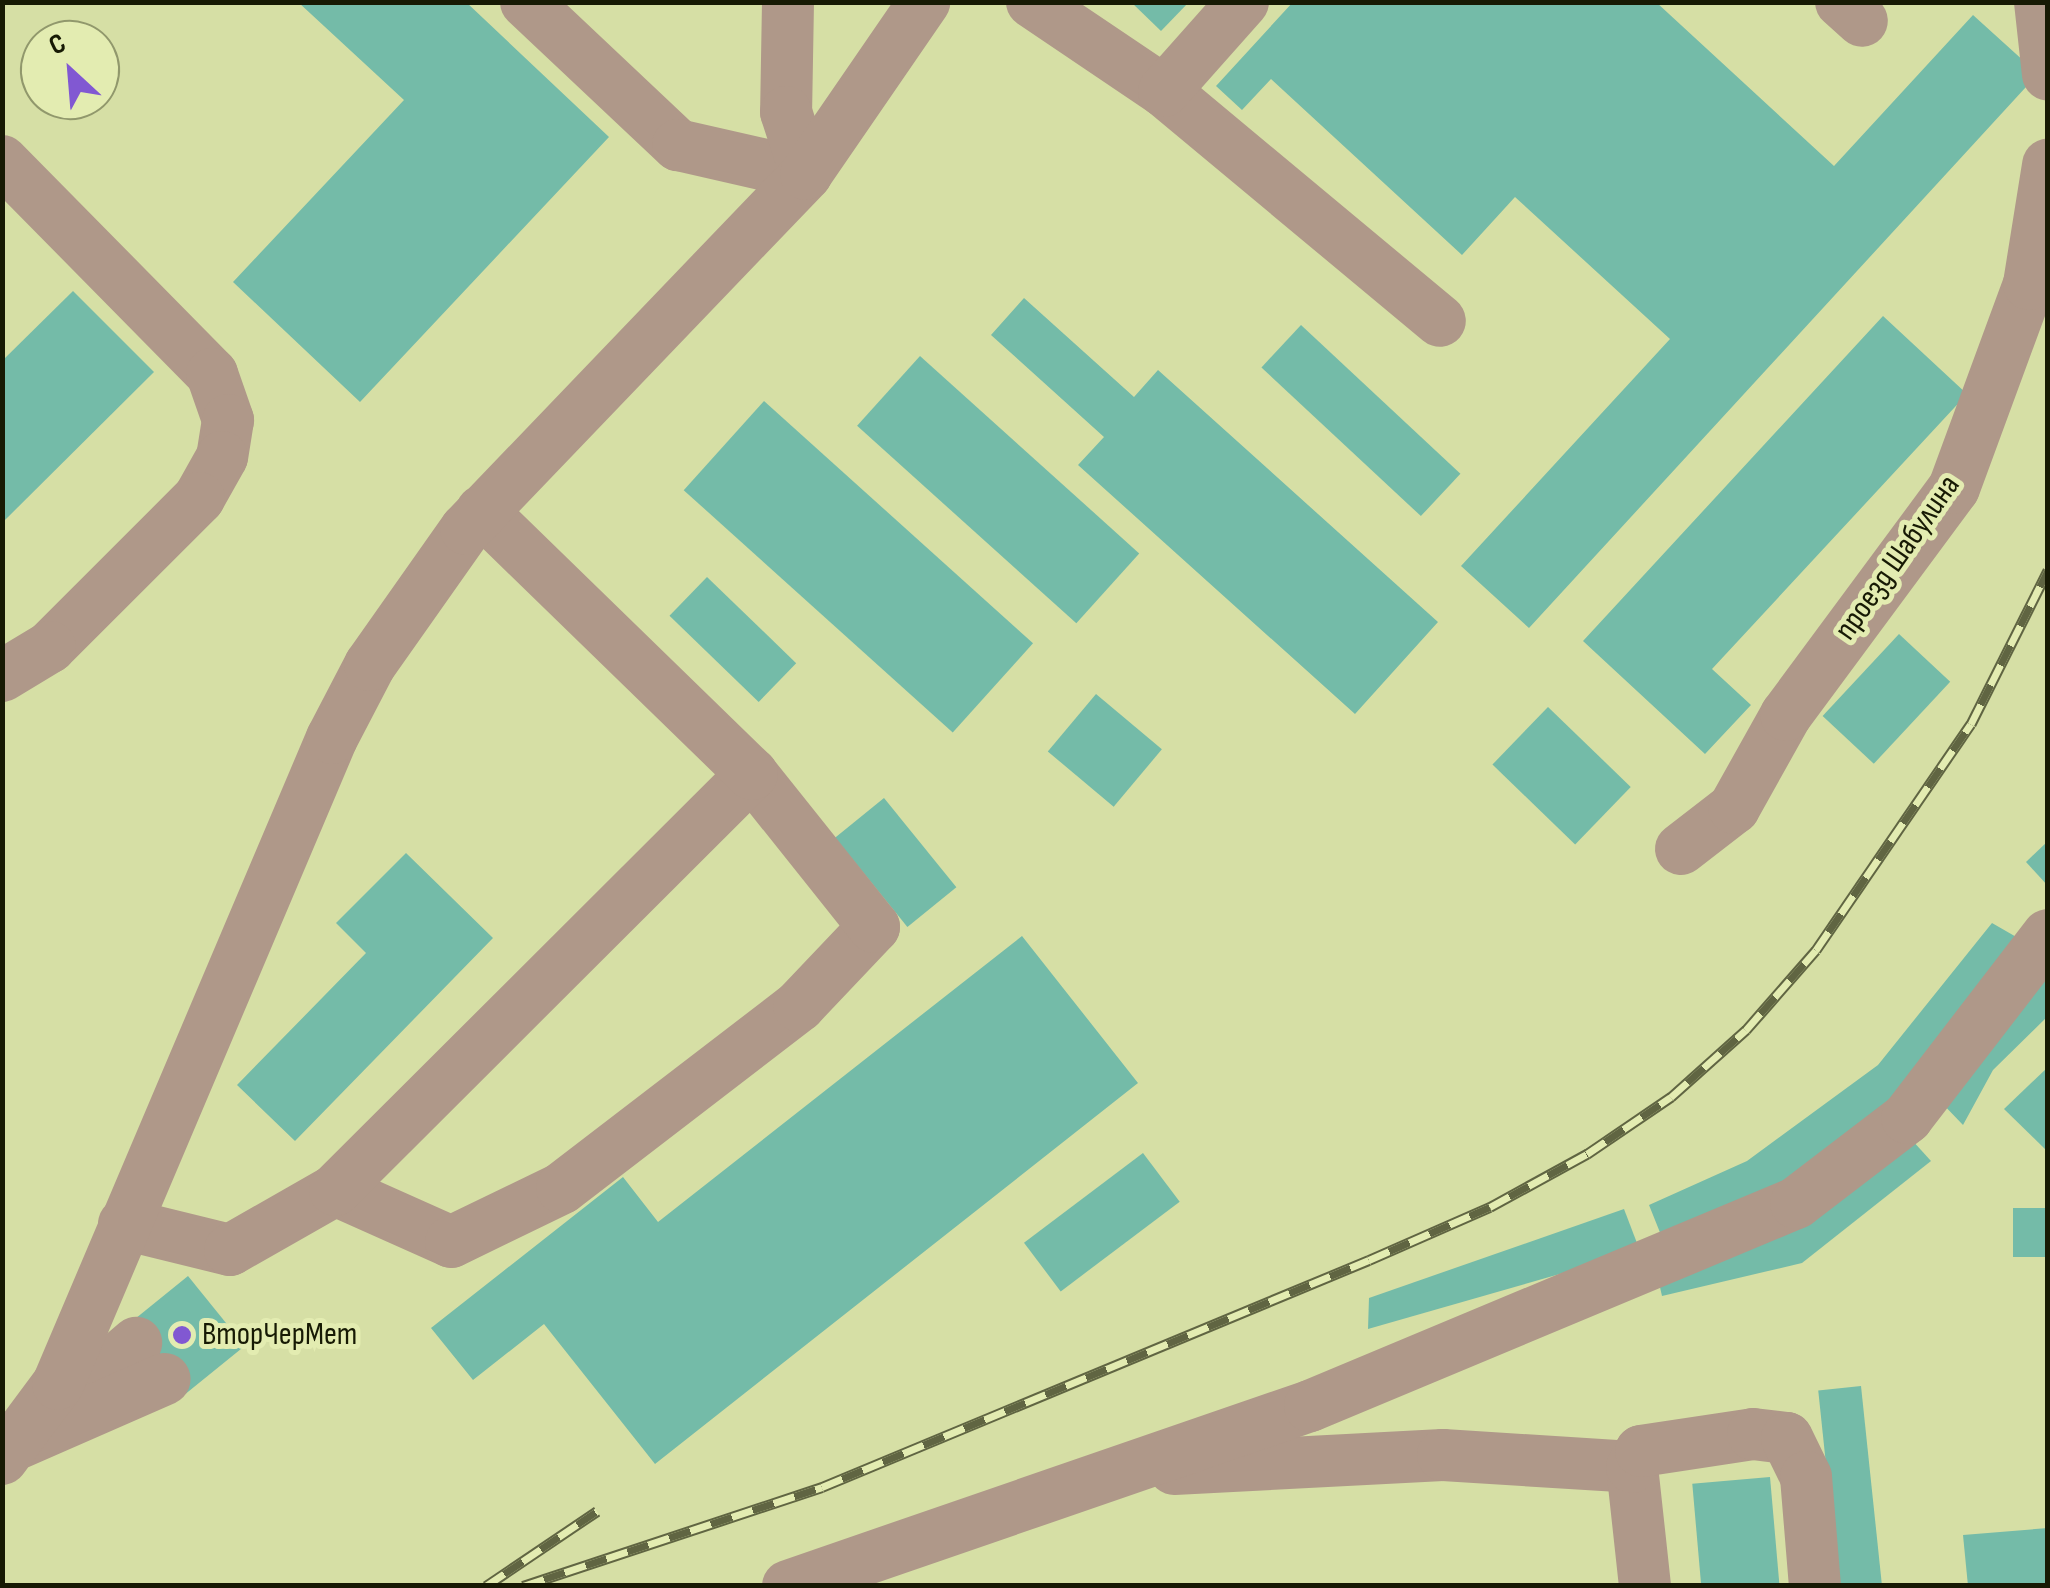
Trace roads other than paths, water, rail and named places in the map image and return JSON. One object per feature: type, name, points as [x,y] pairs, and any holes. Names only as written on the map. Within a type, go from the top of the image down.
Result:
[{"type":"street","points":[[526,2],[678,144],[806,174]]},
{"type":"street","points":[[788,2],[786,112],[806,174]]},
{"type":"street","points":[[11,1451],[58,1384],[332,738],[416,593],[482,512],[806,174],[924,2]]},
{"type":"street","points":[[1032,2],[1164,91],[1440,321]]},
{"type":"street","points":[[1164,91],[1242,2]]},
{"type":"street","points":[[2040,2],[2048,75]]},
{"type":"street","points":[[2,676],[50,647],[200,498],[222,456],[228,420],[212,374],[3,158]]},
{"type":"street","name":"проезд Шабулина","points":[[1681,849],[1734,808],[1786,715],[1954,488],[2030,284],[2048,165]]},
{"type":"street","points":[[335,1190],[451,1242],[562,1188],[799,1006],[874,927],[752,774],[482,512]]},
{"type":"street","points":[[124,1224],[230,1250],[335,1190],[752,774]]},
{"type":"street","points":[[788,1586],[1310,1406],[1796,1204],[1907,1118],[2048,935]]},
{"type":"street","points":[[11,1451],[150,1361]]},
{"type":"street","points":[[1645,1586],[1632,1467],[1641,1451],[1753,1434],[1787,1438],[1806,1477],[1815,1586]]},
{"type":"street","points":[[1114,1471],[1444,1455],[1632,1467]]},
{"type":"railway","points":[[523,1586],[822,1487],[1369,1260],[1490,1207],[1587,1154],[1671,1097],[1746,1030],[1816,950],[1971,724],[2048,570]]},
{"type":"railway","points":[[486,1586],[597,1511]]},
{"type":"place","name":"ВторЧерМет","points":[[182,1335]]}]
